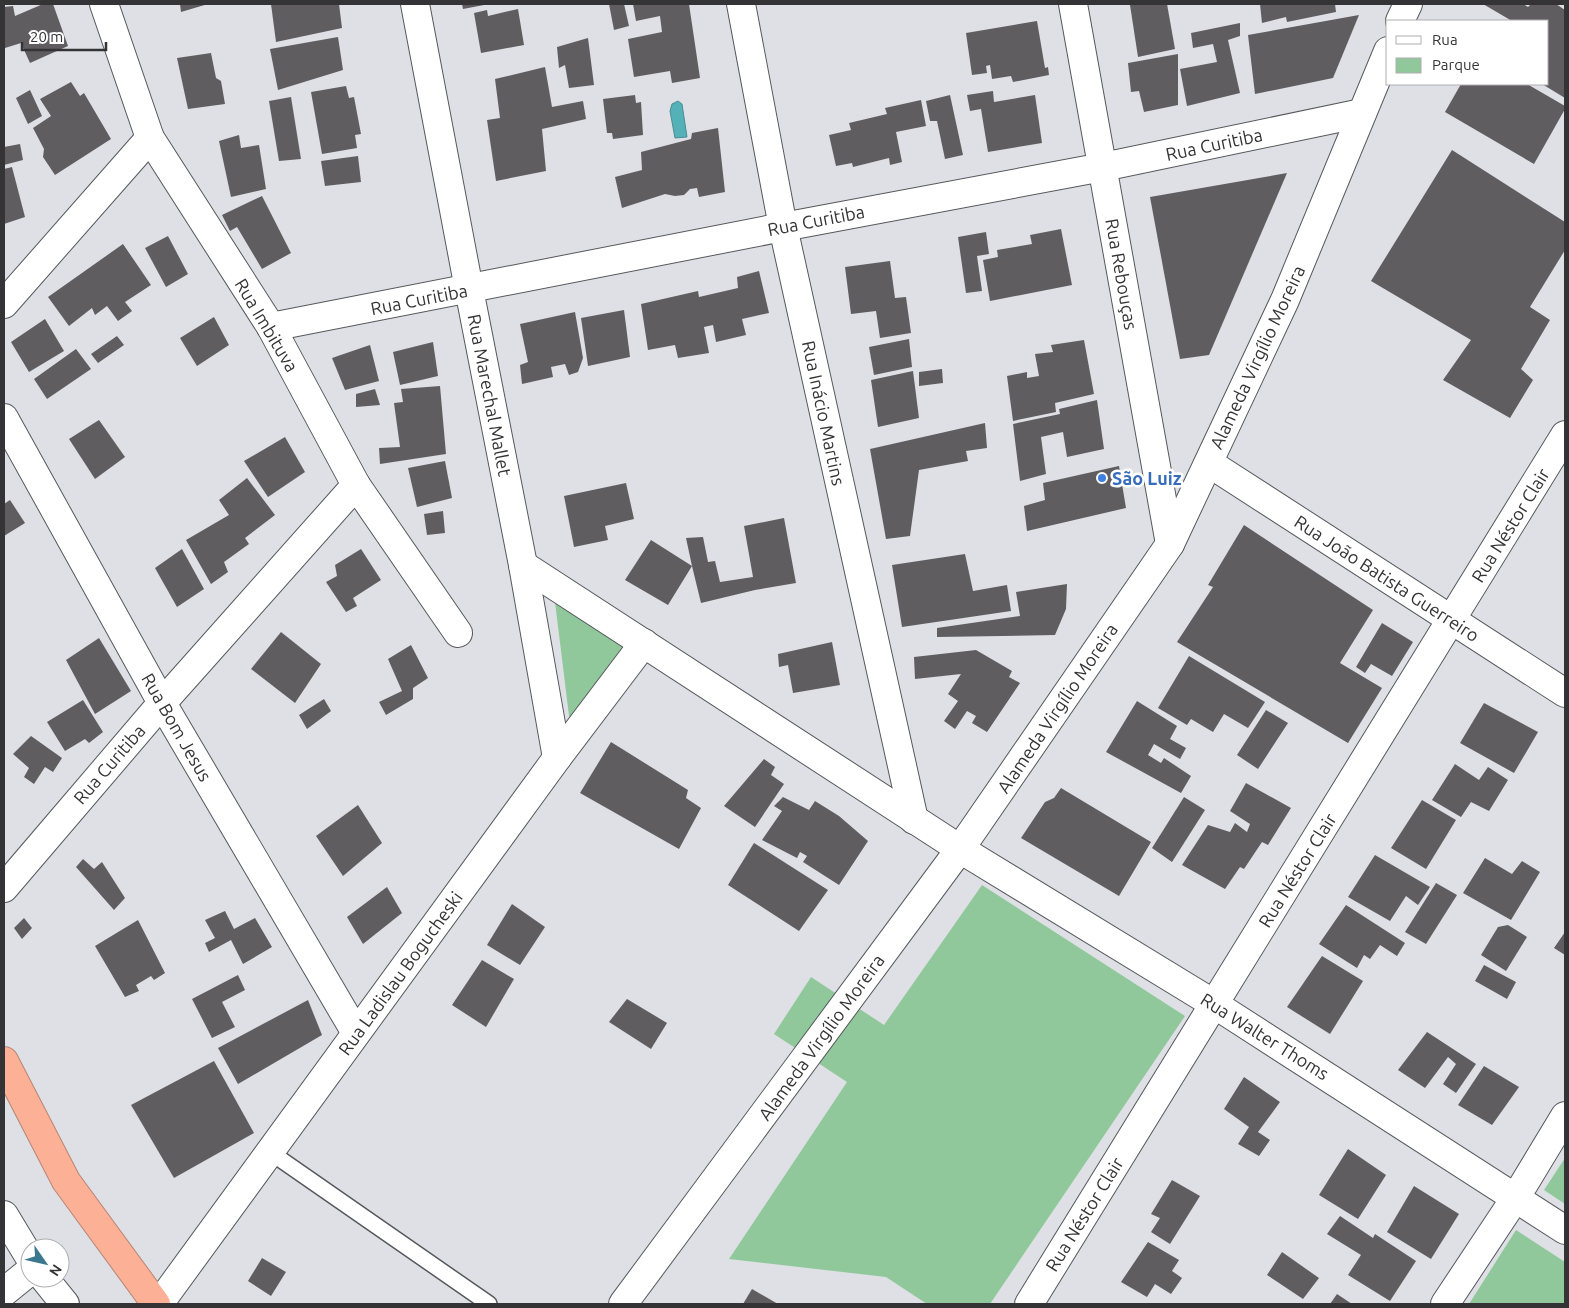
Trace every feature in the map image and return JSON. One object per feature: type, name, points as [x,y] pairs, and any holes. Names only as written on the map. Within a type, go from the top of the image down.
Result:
[{"type":"highway","points":[[4,1061],[66,1181],[156,1304]]},
{"type":"street","name":"Rua Imbituva","points":[[104,4],[150,138],[271,327],[356,485],[458,633]]},
{"type":"street","name":"Rua Marechal Mallet","points":[[415,4],[523,564],[557,758]]},
{"type":"street","name":"Rua Inácio Martins","points":[[741,4],[783,227],[914,820]]},
{"type":"street","name":"Rua Rebouças","points":[[1073,4],[1170,544]]},
{"type":"street","points":[[1400,20],[1408,4]]},
{"type":"street","name":"Alameda Virgílio Moreira","points":[[623,1304],[960,849],[1170,544],[1285,300],[1386,56]]},
{"type":"street","name":"Rua Curitiba","points":[[271,327],[783,227],[1103,167],[1362,113]]},
{"type":"street","points":[[4,304],[150,138]]},
{"type":"street","name":"Rua Bom Jesus","points":[[4,418],[162,703],[356,1033]]},
{"type":"street","name":"Rua Néstor Clair","points":[[1029,1304],[1565,435]]},
{"type":"street","name":"Rua João Batista Guerreiro","points":[[1209,463],[1565,693]]},
{"type":"street","name":"Rua Curitiba","points":[[4,888],[162,703],[356,485]]},
{"type":"street","name":"Rua Walter Thoms","points":[[523,564],[914,820],[1214,1004],[1565,1230]]},
{"type":"street","name":"Rua Ladislau Bogucheski","points":[[160,1304],[557,758],[644,643]]},
{"type":"street","points":[[1445,1304],[1516,1197],[1565,1116]]},
{"type":"street","points":[[4,1215],[20,1241]]},
{"type":"street","points":[[4,1292],[20,1280]]},
{"type":"street","points":[[52,1288],[65,1304]]},
{"type":"lane","points":[[270,1152],[489,1304]]},
{"type":"green space","points":[[555,602],[628,650],[571,732]]},
{"type":"green space","points":[[982,885],[1185,1016],[990,1304],[927,1304],[886,1277],[729,1259],[847,1082],[774,1034],[811,977],[884,1025]]},
{"type":"green space","points":[[1565,1158],[1565,1204],[1544,1190]]},
{"type":"green space","points":[[1516,1230],[1565,1262],[1565,1304],[1469,1304]]},
{"type":"water","points":[[678,101],[682,104],[687,137],[675,138],[670,111],[672,104]]},
{"type":"building","points":[[43,4],[53,4],[68,46],[30,63],[21,43],[5,48],[4,7],[13,6],[15,16]]},
{"type":"building","points":[[180,4],[208,4],[181,12]]},
{"type":"building","points":[[271,4],[339,4],[342,28],[276,42]]},
{"type":"building","points":[[462,4],[484,4],[484,5],[463,9]]},
{"type":"building","points":[[609,4],[624,4],[629,26],[614,30]]},
{"type":"building","points":[[633,4],[689,4],[700,78],[672,83],[670,71],[634,77],[628,39],[662,32],[660,16],[636,21]]},
{"type":"building","points":[[1167,4],[1175,49],[1138,57],[1130,5]]},
{"type":"building","points":[[1260,4],[1335,4],[1336,12],[1287,22],[1286,17],[1262,23]]},
{"type":"building","points":[[1483,4],[1523,4],[1528,7],[1531,4],[1556,4],[1565,10],[1565,98],[1544,85],[1549,85],[1549,20],[1510,20]]},
{"type":"building","points":[[518,9],[524,45],[481,53],[474,13],[487,10],[488,16]]},
{"type":"building","points":[[1359,15],[1333,78],[1255,94],[1248,35]]},
{"type":"building","points":[[1037,21],[1045,68],[1048,67],[1049,75],[1013,82],[1011,76],[992,79],[990,65],[986,66],[987,73],[972,75],[966,33]]},
{"type":"building","points":[[1240,23],[1240,36],[1228,40],[1240,93],[1187,106],[1180,69],[1217,62],[1213,44],[1193,48],[1191,33]]},
{"type":"building","points":[[338,37],[343,70],[278,90],[270,49]]},
{"type":"building","points":[[588,38],[594,85],[569,88],[565,65],[559,68],[557,47]]},
{"type":"building","points":[[211,53],[216,78],[221,81],[225,104],[188,109],[177,58]]},
{"type":"building","points":[[1178,54],[1178,105],[1144,112],[1139,91],[1131,92],[1128,63]]},
{"type":"building","points":[[545,67],[552,107],[583,101],[586,119],[542,129],[546,171],[496,181],[487,120],[500,118],[495,79]]},
{"type":"building","points":[[71,82],[80,96],[84,93],[111,139],[55,175],[43,157],[44,149],[33,128],[51,116],[40,99]]},
{"type":"building","points":[[1460,85],[1529,85],[1565,106],[1534,164],[1445,112]]},
{"type":"building","points":[[346,86],[349,98],[354,97],[361,134],[355,135],[357,148],[322,154],[311,92]]},
{"type":"building","points":[[30,90],[42,116],[28,124],[16,98]]},
{"type":"building","points":[[993,91],[994,102],[1035,95],[1042,143],[988,152],[981,109],[970,111],[967,95]]},
{"type":"building","points":[[635,95],[636,103],[641,102],[643,135],[613,139],[612,133],[607,133],[603,99]]},
{"type":"building","points":[[950,95],[963,155],[945,159],[937,121],[930,121],[926,101]]},
{"type":"building","points":[[291,97],[301,159],[279,161],[269,101]]},
{"type":"building","points":[[921,100],[926,126],[896,132],[902,162],[890,165],[889,158],[853,167],[852,163],[836,166],[829,135],[851,130],[849,123],[887,114],[885,108]]},
{"type":"building","points":[[718,128],[725,192],[699,197],[697,188],[690,189],[684,195],[665,194],[622,208],[615,177],[642,170],[641,152],[691,139],[692,133]]},
{"type":"building","points":[[239,135],[241,148],[259,145],[266,189],[231,197],[219,141]]},
{"type":"building","points":[[20,144],[23,160],[4,165],[4,147]]},
{"type":"building","points":[[1452,150],[1565,222],[1565,250],[1530,307],[1550,320],[1521,369],[1533,380],[1510,418],[1443,380],[1471,340],[1371,281]]},
{"type":"building","points":[[358,156],[361,182],[325,186],[321,161]]},
{"type":"building","points":[[12,167],[25,217],[4,224],[4,169]]},
{"type":"building","points":[[1287,173],[1209,355],[1180,359],[1150,197]]},
{"type":"building","points":[[262,196],[291,253],[262,269],[237,227],[230,231],[222,215]]},
{"type":"building","points":[[1061,229],[1072,285],[990,301],[983,260],[998,257],[997,250],[1032,244],[1030,235]]},
{"type":"building","points":[[986,232],[989,254],[977,256],[982,291],[966,293],[958,237]]},
{"type":"building","points":[[168,236],[188,274],[166,287],[145,248]]},
{"type":"building","points":[[123,244],[151,285],[125,302],[132,311],[118,321],[107,306],[95,315],[92,308],[69,326],[48,297]]},
{"type":"building","points":[[890,261],[895,298],[906,297],[911,333],[880,338],[876,311],[851,314],[845,267]]},
{"type":"building","points":[[759,271],[769,313],[742,319],[746,335],[716,342],[713,325],[704,327],[709,353],[678,358],[675,345],[648,350],[641,304],[698,291],[699,297],[738,288],[737,277]]},
{"type":"building","points":[[624,310],[630,357],[588,366],[581,318]]},
{"type":"building","points":[[575,312],[583,358],[578,372],[569,375],[565,364],[551,367],[553,377],[522,384],[520,365],[528,362],[520,324]]},
{"type":"building","points":[[214,317],[229,345],[197,366],[180,338]]},
{"type":"building","points":[[45,319],[64,351],[29,372],[11,342]]},
{"type":"building","points":[[117,336],[124,345],[98,363],[91,354]]},
{"type":"building","points":[[909,339],[912,367],[874,375],[869,347]]},
{"type":"building","points":[[1084,340],[1094,394],[1055,403],[1056,412],[1013,421],[1007,376],[1027,372],[1027,378],[1039,376],[1035,354],[1053,352],[1051,345]]},
{"type":"building","points":[[433,342],[438,376],[400,385],[393,352]]},
{"type":"building","points":[[370,345],[379,381],[345,390],[332,358]]},
{"type":"building","points":[[76,349],[91,369],[47,399],[34,379]]},
{"type":"building","points":[[942,369],[943,383],[919,386],[919,372]]},
{"type":"building","points":[[913,371],[919,418],[878,427],[871,380]]},
{"type":"building","points":[[440,386],[446,454],[380,464],[379,448],[400,447],[394,403],[403,402],[401,389]]},
{"type":"building","points":[[375,389],[380,405],[356,407],[356,394]]},
{"type":"building","points":[[1097,400],[1104,449],[1067,457],[1063,432],[1041,437],[1046,474],[1020,481],[1013,424],[1060,414],[1059,409]]},
{"type":"building","points":[[99,420],[125,457],[95,479],[69,439]]},
{"type":"building","points":[[985,423],[987,448],[966,451],[968,461],[919,470],[910,536],[886,539],[870,449]]},
{"type":"building","points":[[285,437],[305,472],[268,497],[244,461]]},
{"type":"building","points":[[445,461],[452,498],[417,507],[408,468]]},
{"type":"building","points":[[1119,466],[1126,508],[1027,531],[1024,506],[1045,500],[1043,483]]},
{"type":"building","points":[[247,478],[275,515],[245,538],[249,544],[224,562],[228,572],[211,584],[186,540],[229,515],[219,500]]},
{"type":"building","points":[[626,483],[634,519],[605,526],[608,540],[574,547],[564,496]]},
{"type":"building","points":[[10,500],[25,523],[4,536],[4,504]]},
{"type":"building","points":[[443,511],[445,533],[427,535],[424,514]]},
{"type":"building","points":[[784,518],[796,583],[755,590],[701,603],[686,538],[703,537],[708,562],[715,561],[720,582],[753,577],[744,526]]},
{"type":"building","points":[[1244,525],[1373,610],[1340,663],[1382,688],[1348,743],[1177,642],[1213,587],[1208,585]]},
{"type":"building","points":[[651,540],[692,566],[668,605],[625,580]]},
{"type":"building","points":[[182,549],[204,589],[177,607],[155,568]]},
{"type":"building","points":[[361,549],[381,580],[353,598],[357,606],[346,612],[326,582],[337,576],[335,565]]},
{"type":"building","points":[[965,554],[973,591],[1007,585],[1011,611],[902,627],[892,565]]},
{"type":"building","points":[[1067,584],[1066,609],[1055,635],[937,637],[937,628],[1020,616],[1016,592]]},
{"type":"building","points":[[1382,623],[1413,642],[1392,676],[1371,664],[1365,673],[1356,667]]},
{"type":"building","points":[[281,632],[321,664],[295,703],[251,669]]},
{"type":"building","points":[[99,638],[131,691],[95,714],[66,660]]},
{"type":"building","points":[[832,642],[840,685],[793,693],[788,665],[779,667],[778,654]]},
{"type":"building","points":[[411,645],[428,678],[413,688],[413,699],[386,715],[379,702],[402,691],[388,659]]},
{"type":"building","points":[[976,650],[1012,671],[1009,677],[1020,683],[987,732],[972,723],[976,716],[967,711],[955,729],[944,721],[958,701],[948,694],[961,674],[915,679],[914,657]]},
{"type":"building","points":[[1189,656],[1265,702],[1248,728],[1224,714],[1213,732],[1191,719],[1187,725],[1158,708]]},
{"type":"building","points":[[324,699],[331,711],[307,729],[299,715]]},
{"type":"building","points":[[83,700],[103,732],[89,743],[85,739],[65,751],[47,722]]},
{"type":"building","points":[[1137,701],[1177,726],[1170,739],[1186,748],[1180,759],[1154,744],[1148,755],[1161,763],[1164,758],[1191,776],[1181,793],[1106,752]]},
{"type":"building","points":[[1484,703],[1538,732],[1514,773],[1460,743]]},
{"type":"building","points":[[1266,710],[1288,723],[1258,769],[1237,755]]},
{"type":"building","points":[[31,736],[62,758],[53,772],[45,767],[34,784],[24,777],[29,768],[13,754]]},
{"type":"building","points":[[611,742],[688,790],[686,798],[701,808],[679,849],[580,793]]},
{"type":"building","points":[[764,759],[775,767],[771,775],[784,784],[755,827],[724,806]]},
{"type":"building","points":[[1455,764],[1479,780],[1488,767],[1508,780],[1489,811],[1471,802],[1461,817],[1432,800]]},
{"type":"building","points":[[1246,783],[1291,808],[1268,845],[1262,842],[1244,869],[1240,867],[1225,889],[1182,865],[1208,825],[1230,832],[1235,823],[1247,832],[1250,824],[1230,811]]},
{"type":"building","points":[[1061,788],[1151,842],[1119,896],[1021,838],[1045,802],[1054,798]]},
{"type":"building","points":[[783,797],[809,810],[815,801],[839,816],[868,841],[839,885],[803,862],[807,856],[800,852],[797,858],[762,840],[782,811],[774,806]]},
{"type":"building","points":[[1184,797],[1205,810],[1172,862],[1152,848]]},
{"type":"building","points":[[1422,800],[1456,820],[1426,869],[1391,848]]},
{"type":"building","points":[[358,805],[382,843],[343,876],[316,836]]},
{"type":"building","points":[[754,843],[828,890],[799,931],[728,885]]},
{"type":"building","points":[[1375,855],[1430,887],[1418,905],[1406,896],[1390,921],[1348,897]]},
{"type":"building","points":[[1485,858],[1512,874],[1522,861],[1540,872],[1511,920],[1463,893]]},
{"type":"building","points":[[83,859],[94,869],[102,862],[125,898],[114,910],[76,867]]},
{"type":"building","points":[[1436,883],[1457,895],[1426,944],[1405,932]]},
{"type":"building","points":[[387,887],[402,913],[363,944],[347,917]]},
{"type":"building","points":[[512,904],[545,927],[520,965],[487,945]]},
{"type":"building","points":[[1346,905],[1405,943],[1397,956],[1380,945],[1370,959],[1364,955],[1357,968],[1319,944]]},
{"type":"building","points":[[225,911],[234,929],[255,918],[272,947],[243,964],[231,940],[209,952],[205,943],[215,938],[205,920]]},
{"type":"building","points":[[24,918],[32,928],[22,939],[14,928]]},
{"type":"building","points":[[138,920],[165,973],[154,980],[151,976],[136,985],[139,991],[125,997],[95,946]]},
{"type":"building","points":[[1508,925],[1527,937],[1506,971],[1481,955],[1498,927]]},
{"type":"building","points":[[1565,932],[1565,955],[1554,948]]},
{"type":"building","points":[[1322,956],[1363,981],[1330,1034],[1287,1007]]},
{"type":"building","points":[[482,960],[514,979],[486,1027],[452,1005]]},
{"type":"building","points":[[1484,965],[1516,982],[1507,999],[1475,981]]},
{"type":"building","points":[[238,975],[245,990],[222,1002],[235,1027],[212,1038],[192,999]]},
{"type":"building","points":[[627,999],[667,1023],[651,1049],[609,1022]]},
{"type":"building","points":[[308,1000],[322,1035],[238,1084],[218,1048]]},
{"type":"building","points":[[1427,1032],[1476,1064],[1456,1093],[1443,1084],[1456,1064],[1448,1057],[1425,1088],[1398,1070]]},
{"type":"building","points":[[214,1061],[254,1133],[174,1178],[131,1105]]},
{"type":"building","points":[[1484,1066],[1519,1087],[1492,1125],[1458,1105]]},
{"type":"building","points":[[1244,1077],[1280,1102],[1258,1132],[1270,1140],[1259,1156],[1238,1144],[1249,1127],[1224,1109]]},
{"type":"building","points":[[1348,1149],[1386,1175],[1358,1219],[1319,1195]]},
{"type":"building","points":[[1172,1180],[1200,1196],[1170,1244],[1151,1232],[1160,1218],[1151,1214]]},
{"type":"building","points":[[1414,1186],[1459,1214],[1431,1259],[1387,1232]]},
{"type":"building","points":[[1340,1216],[1373,1238],[1375,1234],[1416,1261],[1390,1301],[1348,1275],[1361,1255],[1327,1234]]},
{"type":"building","points":[[1148,1242],[1179,1260],[1172,1271],[1182,1278],[1171,1294],[1155,1284],[1147,1297],[1121,1282]]},
{"type":"building","points":[[1282,1252],[1319,1278],[1303,1299],[1267,1275]]},
{"type":"building","points":[[262,1258],[286,1272],[271,1296],[248,1281]]},
{"type":"building","points":[[752,1289],[778,1304],[743,1304]]},
{"type":"building","points":[[1337,1294],[1352,1304],[1330,1304]]},
{"type":"place","name":"São Luiz","points":[[1102,478]]}]
